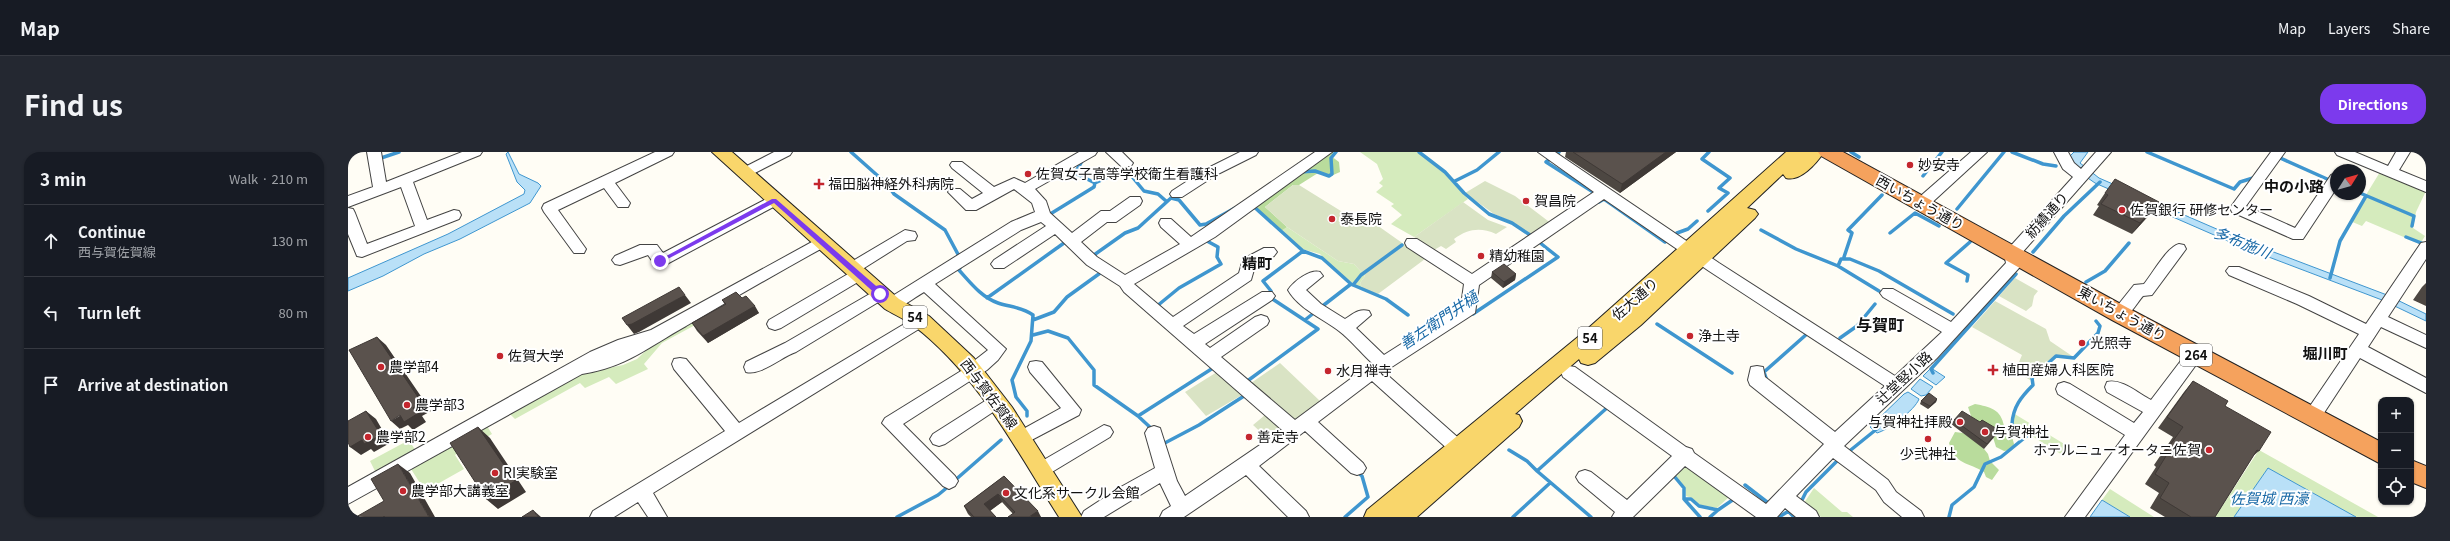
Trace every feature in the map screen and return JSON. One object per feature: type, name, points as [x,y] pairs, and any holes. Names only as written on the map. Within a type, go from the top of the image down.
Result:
[{"type":"highway","name":"西いちょう通り","points":[[1828,152],[2012,254]]},
{"type":"highway","name":"東いちょう通り","points":[[2012,254],[2120,314],[2378,452]]},
{"type":"highway","points":[[2414,472],[2426,478]]},
{"type":"main road","name":"西与賀佐賀線","points":[[720,152],[886,299],[921,320],[973,370],[1022,438],[1068,516]]},
{"type":"main road","name":"佐大通り","points":[[1401,517],[1479,448],[1569,372],[1634,320],[1798,152]]},
{"type":"main road","name":"佐大通り","points":[[1375,517],[1457,447],[1697,254],[1815,152]]},
{"type":"street","points":[[374,152],[380,189]]},
{"type":"street","points":[[348,202],[475,152]]},
{"type":"street","points":[[579,249],[549,208],[667,152]]},
{"type":"street","points":[[744,173],[785,152]]},
{"type":"street","points":[[1025,189],[1090,152]]},
{"type":"street","points":[[1113,152],[1126,163]]},
{"type":"street","points":[[1176,194],[1211,172],[1251,152]]},
{"type":"street","points":[[1125,282],[1190,244],[1325,152]]},
{"type":"street","points":[[1921,204],[1980,152]]},
{"type":"street","points":[[2061,152],[2068,166],[2086,172]]},
{"type":"street","name":"紡績通り","points":[[2012,254],[2104,152]]},
{"type":"street","points":[[2391,173],[2403,152]]},
{"type":"street","points":[[2342,164],[2346,154],[2426,187]]},
{"type":"street","points":[[1550,155],[1586,178],[1601,194],[1697,254],[1896,385]]},
{"type":"street","points":[[2276,155],[2237,208],[2298,235],[2330,187]]},
{"type":"street","points":[[957,164],[993,194]]},
{"type":"street","points":[[405,179],[423,228]]},
{"type":"street","points":[[606,181],[623,203]]},
{"type":"street","points":[[955,192],[971,206],[1014,183],[1025,189],[1040,204],[1048,220],[1104,270],[1125,282],[1129,288],[1209,357],[1305,425],[1357,468]]},
{"type":"street","points":[[1154,433],[1172,494],[1181,509],[1250,468],[1377,372],[1469,309],[1472,282],[1601,194]]},
{"type":"street","points":[[620,260],[646,248],[652,249],[660,261],[774,200]]},
{"type":"street","points":[[1071,242],[1106,215],[1111,218],[1134,201]]},
{"type":"street","points":[[348,213],[362,252],[454,215]]},
{"type":"street","points":[[752,367],[782,350],[790,348],[886,299],[925,284],[1016,226],[1048,220]]},
{"type":"street","points":[[999,264],[1048,220]]},
{"type":"street","points":[[1166,223],[1190,244]]},
{"type":"street","points":[[775,324],[854,272],[905,236],[910,236]]},
{"type":"street","points":[[348,496],[577,369],[600,365],[622,358],[638,350],[656,335],[821,242]]},
{"type":"street","points":[[1412,243],[1472,282]]},
{"type":"street","points":[[2312,417],[2426,247]]},
{"type":"street","points":[[2120,314],[2139,289],[2146,291],[2166,268],[2170,258],[2179,249]]},
{"type":"street","points":[[1172,325],[1246,276],[1248,264],[1269,252]]},
{"type":"street","name":"辻堂竪小路","points":[[1686,454],[1767,515],[1797,506],[1838,450],[1896,385],[1931,354],[1951,330],[2014,264],[2012,254]]},
{"type":"street","points":[[2234,271],[2304,300],[2373,326],[2426,342]]},
{"type":"street","points":[[1315,276],[1296,290],[1317,309],[1345,327],[1377,372],[1457,447]]},
{"type":"street","points":[[925,284],[998,349],[996,354],[973,370],[891,423],[949,481]]},
{"type":"street","points":[[1888,293],[1951,330]]},
{"type":"street","points":[[1194,345],[1202,336],[1267,296]]},
{"type":"street","points":[[1345,327],[1363,315]]},
{"type":"street","points":[[599,517],[921,320]]},
{"type":"street","points":[[1209,357],[1261,321]]},
{"type":"street","points":[[2358,349],[2426,386]]},
{"type":"street","points":[[2074,517],[2195,354]]},
{"type":"street","points":[[680,364],[737,433]]},
{"type":"street","points":[[1022,438],[1073,410],[1036,367]]},
{"type":"street","points":[[1569,372],[1686,454],[1624,514],[1585,477]]},
{"type":"street","points":[[1757,372],[1756,380],[1838,450],[1882,485],[1890,497],[1915,517]]},
{"type":"street","points":[[2113,387],[2154,410]]},
{"type":"street","points":[[2064,389],[2137,433]]},
{"type":"street","points":[[939,439],[996,401]]},
{"type":"street","points":[[1041,470],[1104,432]]},
{"type":"street","points":[[1250,468],[1300,517]]},
{"type":"street","points":[[1090,517],[1125,493],[1165,471]]},
{"type":"street","points":[[641,490],[658,517]]},
{"type":"green space","points":[[1328,152],[1334,152],[1331,156],[1339,162],[1340,172],[1331,176],[1318,173],[1299,185],[1293,185],[1265,207],[1287,227],[1280,232],[1252,204]]},
{"type":"green space","points":[[1360,152],[1417,152],[1443,172],[1468,199],[1414,237],[1391,224],[1402,215],[1391,206],[1394,204],[1376,192],[1383,186],[1379,183],[1383,179],[1377,164]]},
{"type":"green space","points":[[2380,172],[2426,191],[2416,212],[2413,228],[2425,236],[2420,244],[2366,221],[2362,226],[2350,221],[2363,200],[2366,200],[2366,195]]},
{"type":"green space","points":[[1485,181],[1515,196],[1552,224],[1534,237],[1513,222],[1494,214],[1465,193]]},
{"type":"green space","points":[[1293,185],[1299,185],[1357,221],[1364,216],[1425,259],[1378,294],[1363,290],[1360,283],[1365,276],[1354,264],[1338,261],[1287,227],[1265,207]]},
{"type":"green space","points":[[1463,202],[1488,220],[1507,227],[1496,234],[1485,230],[1469,231],[1454,239],[1456,242],[1446,249],[1441,246],[1434,250],[1414,237]]},
{"type":"green space","points":[[1287,227],[1338,261],[1354,264],[1365,276],[1360,283],[1363,290],[1333,269],[1320,254],[1302,249],[1280,232]]},
{"type":"green space","points":[[2015,278],[2038,291],[2034,296],[2032,306],[2026,311],[1999,296]]},
{"type":"green space","points":[[1995,301],[2046,329],[2050,341],[2075,358],[2057,357],[2030,380],[2022,375],[2028,368],[2019,362],[2022,355],[1972,327]]},
{"type":"green space","points":[[696,321],[697,324],[662,343],[644,364],[648,369],[616,384],[609,377],[585,388],[580,383],[515,419],[509,413],[580,374],[623,365],[637,359],[656,341],[690,322]]},
{"type":"green space","points":[[1280,363],[1320,401],[1292,422],[1251,383]]},
{"type":"green space","points":[[1217,372],[1242,395],[1206,416],[1185,392]]},
{"type":"green space","points":[[1975,404],[1985,406],[1997,412],[2003,420],[2004,426],[2010,429],[2014,444],[2012,450],[2004,451],[1996,447],[1992,434],[1971,416],[1968,407]]},
{"type":"green space","points":[[2013,413],[2066,445],[2070,450],[2064,456],[2013,424]]},
{"type":"green space","points":[[1265,415],[1282,431],[1268,439],[1253,425]]},
{"type":"green space","points":[[487,426],[492,434],[455,455],[464,469],[425,491],[411,469]]},
{"type":"green space","points":[[1955,432],[1963,433],[1981,445],[1988,454],[1990,461],[1999,470],[1992,480],[1986,477],[1984,472],[1958,459],[1949,443]]},
{"type":"green space","points":[[409,440],[417,453],[377,475],[370,461]]},
{"type":"green space","points":[[2259,450],[2378,517],[2356,517],[2268,468],[2234,517],[2215,517]]},
{"type":"green space","points":[[1688,459],[1729,497],[1717,508],[1700,505],[1692,498],[1686,496],[1685,487],[1673,474]]},
{"type":"green space","points":[[1814,488],[1842,512],[1847,512],[1853,517],[1821,517],[1804,503]]},
{"type":"green space","points":[[2110,489],[2154,517],[2130,517],[2102,500]]},
{"type":"water","points":[[508,152],[519,174],[541,186],[530,203],[460,239],[424,254],[383,276],[348,291],[348,278],[448,234],[524,194],[525,190],[517,182],[506,154]]},
{"type":"water","name":"多布施川","points":[[2074,152],[2088,152],[2080,163],[2099,178],[2242,240],[2387,295],[2426,314],[2426,321],[2382,300],[2237,245],[2095,183],[2072,167],[2068,158]]},
{"type":"water","points":[[1931,368],[1945,377],[1936,385],[1923,376]]},
{"type":"water","points":[[1920,379],[1933,387],[1926,395],[1921,396],[1911,389]]},
{"type":"water","points":[[1908,392],[1919,399],[1907,414],[1888,428],[1877,433],[1870,427],[1904,394]]},
{"type":"water","name":"佐賀城 西濠","points":[[2268,468],[2356,517],[2234,517]]},
{"type":"water","points":[[2102,500],[2130,517],[2090,517]]},
{"type":"building","points":[[1573,152],[1666,152],[1622,184]]},
{"type":"building","points":[[2115,179],[2159,202],[2140,223],[2101,204],[2108,195],[2105,193]]},
{"type":"building","points":[[1504,264],[1516,274],[1504,282],[1492,272]]},
{"type":"building","points":[[679,287],[685,295],[632,324],[627,325],[622,318]]},
{"type":"building","points":[[736,292],[742,298],[746,296],[755,306],[703,336],[692,323],[726,304],[722,300]]},
{"type":"building","points":[[377,337],[422,403],[413,408],[417,414],[404,422],[400,415],[391,421],[349,350]]},
{"type":"building","name":"ホテルニューオータニ佐賀","points":[[2193,381],[2228,401],[2225,406],[2271,432],[2259,451],[2257,450],[2215,517],[2191,517],[2160,498],[2169,483],[2155,474],[2166,456],[2163,455],[2183,427],[2167,417]]},
{"type":"building","points":[[1929,393],[1937,399],[1930,406],[1921,401]]},
{"type":"building","points":[[366,411],[381,435],[364,444],[362,440],[350,447],[348,442],[348,421]]},
{"type":"building","points":[[1962,411],[1980,422],[1982,420],[1999,430],[1987,444],[1954,420]]},
{"type":"building","name":"RI実験室","points":[[478,427],[515,481],[486,499],[450,443]]},
{"type":"building","points":[[398,464],[429,517],[356,517],[384,501],[371,479]]},
{"type":"building","points":[[1004,476],[1038,511],[1029,517],[1008,517],[1015,512],[998,494],[984,504],[996,517],[974,517],[964,506]]},
{"type":"building","points":[[533,510],[538,517],[522,517]]},
{"type":"waterway","points":[[381,158],[399,152]]},
{"type":"waterway","points":[[851,152],[887,184],[894,194],[945,230],[960,258]]},
{"type":"waterway","points":[[1300,172],[1315,171],[1329,176],[1332,174],[1331,158],[1336,152]]},
{"type":"waterway","points":[[1419,152],[1445,172],[1464,193],[1489,214],[1512,223],[1530,235]]},
{"type":"waterway","points":[[1455,181],[1477,170],[1499,152]]},
{"type":"waterway","name":"善左衛門井樋","points":[[1559,152],[1546,162],[1604,199]]},
{"type":"waterway","points":[[1708,211],[1728,193],[1719,188],[1730,178],[1702,159],[1709,152]]},
{"type":"waterway","points":[[1851,152],[1859,157]]},
{"type":"waterway","points":[[1923,176],[1942,152]]},
{"type":"waterway","points":[[1957,209],[2004,152]]},
{"type":"waterway","points":[[2012,152],[2043,164],[2056,166]]},
{"type":"waterway","points":[[2147,152],[2234,189],[2240,182],[2253,178]]},
{"type":"waterway","points":[[2278,157],[2330,180]]},
{"type":"waterway","points":[[1082,161],[1075,173],[1095,183]]},
{"type":"waterway","points":[[1095,183],[1119,172],[1129,173],[1144,191],[1158,194],[1166,201]]},
{"type":"waterway","points":[[2033,252],[2064,216],[2100,182]]},
{"type":"waterway","points":[[1047,216],[1094,187],[1095,183]]},
{"type":"waterway","points":[[1844,257],[1852,233],[1848,230],[1882,195]]},
{"type":"waterway","points":[[2366,196],[2414,216],[2412,226]]},
{"type":"waterway","points":[[1096,259],[1094,255],[1125,233],[1138,228],[1171,198],[1179,200],[1200,225],[1206,224],[1235,208]]},
{"type":"waterway","name":"善左衛門井樋","points":[[1599,202],[1604,199]]},
{"type":"waterway","points":[[1604,199],[1665,242]]},
{"type":"waterway","points":[[2330,278],[2340,241],[2364,200]]},
{"type":"waterway","points":[[1252,205],[1303,251]]},
{"type":"waterway","points":[[1890,233],[1915,213],[1939,226]]},
{"type":"waterway","points":[[1677,233],[1688,229],[1697,221]]},
{"type":"waterway","points":[[1761,230],[1796,249],[1838,266]]},
{"type":"waterway","points":[[2406,237],[2426,245]]},
{"type":"waterway","points":[[987,298],[1064,243],[1065,239]]},
{"type":"waterway","points":[[1157,306],[1179,288],[1221,264],[1217,257],[1218,247],[1207,241],[1208,239]]},
{"type":"waterway","name":"善左衛門井樋","points":[[1473,314],[1558,257],[1539,242],[1541,241]]},
{"type":"waterway","points":[[1967,281],[1968,275],[1946,263],[1970,242]]},
{"type":"waterway","points":[[2086,282],[2105,271],[2129,243]]},
{"type":"waterway","points":[[1353,285],[1361,275],[1402,245]]},
{"type":"waterway","points":[[1271,296],[1271,291],[1263,281],[1303,251]]},
{"type":"waterway","points":[[1303,251],[1322,258],[1351,284]]},
{"type":"waterway","points":[[1838,266],[1841,259],[1850,259],[1879,271],[1953,314]]},
{"type":"waterway","points":[[1838,266],[1879,291]]},
{"type":"waterway","points":[[960,268],[958,269],[976,289],[987,298]]},
{"type":"waterway","points":[[1033,320],[1054,312],[1067,297],[1103,271]]},
{"type":"waterway","points":[[1933,373],[1931,369],[2016,274]]},
{"type":"waterway","points":[[1320,308],[1351,284]]},
{"type":"waterway","points":[[1353,285],[1386,299],[1408,315]]},
{"type":"waterway","points":[[987,298],[998,303],[1029,312],[1033,315],[1031,341],[1012,380],[1016,397],[1027,411],[1027,416]]},
{"type":"waterway","points":[[1246,382],[1318,329],[1271,298]]},
{"type":"waterway","points":[[1840,338],[1857,326],[1875,304]]},
{"type":"waterway","points":[[1305,320],[1315,312]]},
{"type":"waterway","points":[[1949,517],[1952,505],[1974,487],[1985,464],[2001,457],[2028,435],[2012,424],[2014,412],[2018,403],[2033,385],[2032,378],[2056,356],[2074,358],[2098,333],[2100,326],[2096,321]]},
{"type":"waterway","points":[[1657,324],[1732,373]]},
{"type":"waterway","points":[[1033,335],[1048,331],[1068,338],[1094,370],[1094,385],[1138,416]]},
{"type":"waterway","points":[[1767,381],[1764,372],[1808,333]]},
{"type":"waterway","points":[[1138,416],[1213,368]]},
{"type":"waterway","points":[[1161,445],[1199,425],[1244,396]]},
{"type":"waterway","points":[[1537,471],[1609,406]]},
{"type":"waterway","points":[[1138,416],[1153,430]]},
{"type":"waterway","points":[[1847,453],[1878,428]]},
{"type":"waterway","points":[[953,482],[1001,440]]},
{"type":"waterway","points":[[1509,450],[1527,461],[1537,471]]},
{"type":"waterway","points":[[1800,504],[1806,492],[1840,458]]},
{"type":"waterway","points":[[1537,471],[1591,517]]},
{"type":"waterway","points":[[1345,517],[1368,497],[1362,476],[1357,472]]},
{"type":"waterway","points":[[1674,476],[1684,488],[1684,499]]},
{"type":"waterway","points":[[1513,517],[1550,483]]},
{"type":"waterway","points":[[1745,485],[1767,502]]},
{"type":"waterway","points":[[897,517],[938,495],[949,486]]},
{"type":"waterway","points":[[1684,499],[1691,499],[1699,506],[1718,510]]},
{"type":"waterway","points":[[1684,499],[1700,517]]},
{"type":"waterway","points":[[1718,510],[1734,499],[1736,500]]},
{"type":"waterway","points":[[1788,511],[1792,509]]},
{"type":"waterway","points":[[1710,517],[1718,510]]},
{"type":"waterway","points":[[1779,517],[1788,511]]},
{"type":"waterway","points":[[1788,511],[1794,517]]},
{"type":"place","name":"妙安寺","points":[[1910,165]]},
{"type":"place","name":"佐賀女子高等学校衛生看護科","points":[[1028,174]]},
{"type":"place","name":"福田脳神経外科病院","points":[[819,184]]},
{"type":"place","name":"賀昌院","points":[[1526,201]]},
{"type":"place","name":"佐賀銀行 研修センター","points":[[2122,210]]},
{"type":"place","name":"泰長院","points":[[1332,219]]},
{"type":"place","name":"精幼稚園","points":[[1481,256]]},
{"type":"place","name":"浄土寺","points":[[1690,336]]},
{"type":"place","name":"光照寺","points":[[2082,343]]},
{"type":"place","name":"佐賀大学","points":[[500,356]]},
{"type":"place","name":"農学部4","points":[[381,367]]},
{"type":"place","name":"植田産婦人科医院","points":[[1993,370]]},
{"type":"place","name":"水月禅寺","points":[[1328,371]]},
{"type":"place","name":"農学部3","points":[[407,405]]},
{"type":"place","name":"与賀神社拝殿","points":[[1960,422]]},
{"type":"place","name":"与賀神社","points":[[1985,432]]},
{"type":"place","name":"農学部2","points":[[368,437]]},
{"type":"place","name":"善定寺","points":[[1249,437]]},
{"type":"place","name":"少弐神社","points":[[1928,439]]},
{"type":"place","name":"ホテルニューオータニ佐賀","points":[[2209,450]]},
{"type":"place","name":"RI実験室","points":[[495,473]]},
{"type":"place","name":"農学部大講義室","points":[[403,491]]},
{"type":"place","name":"文化系サークル会館","points":[[1006,493]]},
{"type":"district","name":"中の小路","points":[[2294,187]]},
{"type":"district","name":"精町","points":[[1257,264]]},
{"type":"district","name":"与賀町","points":[[1880,325]]},
{"type":"district","name":"堀川町","points":[[2325,354]]},
{"type":"route","points":[[660,261],[774,200],[880,294]]}]
